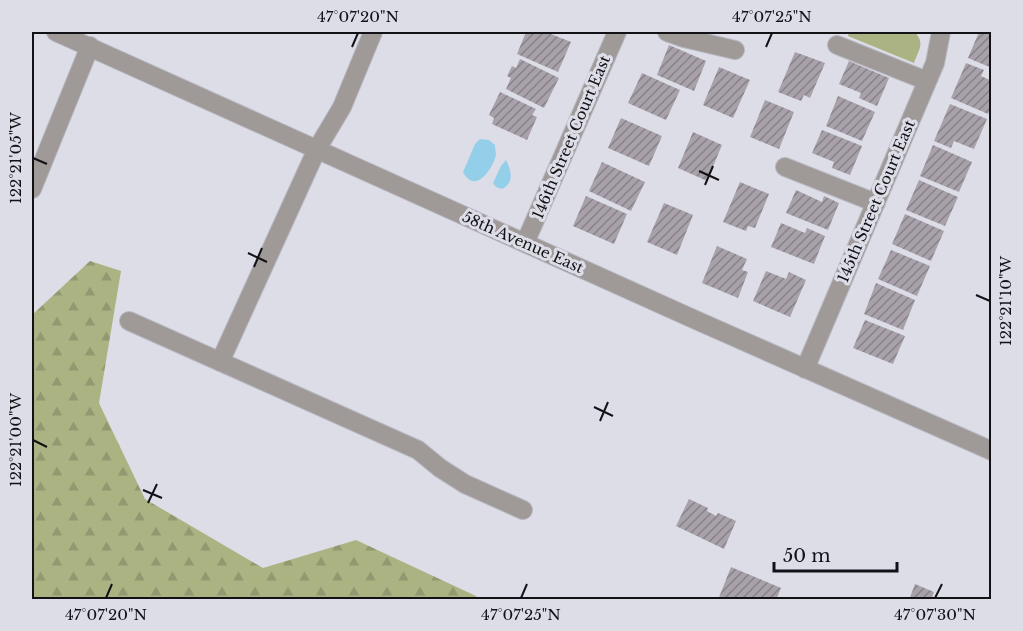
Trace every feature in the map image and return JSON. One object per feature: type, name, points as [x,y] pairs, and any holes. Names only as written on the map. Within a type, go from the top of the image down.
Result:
[{"type":"street","name":"58th Avenue East","points":[[56,32],[992,451]]},
{"type":"street","points":[[220,362],[317,149],[342,107],[373,32]]},
{"type":"street","name":"146th Street Court East","points":[[525,243],[617,32]]},
{"type":"street","points":[[667,32],[735,50]]},
{"type":"street","name":"145th Street Court East","points":[[805,369],[935,63],[941,32]]},
{"type":"street","points":[[837,45],[927,81]]},
{"type":"street","points":[[32,189],[90,46]]},
{"type":"street","points":[[785,167],[876,203]]},
{"type":"street","points":[[129,321],[418,450],[465,484],[523,510]]},
{"type":"green space","points":[[849,32],[915,32],[920,40],[920,47],[914,63],[848,36]]},
{"type":"green space","points":[[90,261],[121,271],[99,403],[145,499],[263,568],[356,540],[476,596],[478,599],[32,599],[32,315]]},
{"type":"water","points":[[480,139],[489,140],[495,145],[496,155],[487,173],[473,181],[463,172],[475,144]]},
{"type":"water","points":[[506,160],[510,180],[502,189],[493,183]]},
{"type":"building","points":[[526,32],[546,32],[571,42],[558,72],[517,54]]},
{"type":"building","points":[[979,32],[992,32],[992,68],[968,58]]},
{"type":"building","points":[[669,45],[706,61],[694,91],[657,75]]},
{"type":"building","points":[[795,52],[825,63],[810,98],[804,95],[801,101],[778,92]]},
{"type":"building","points":[[520,59],[559,78],[544,108],[506,89],[511,78],[507,76],[512,66],[516,68]]},
{"type":"building","points":[[849,61],[889,78],[877,106],[859,98],[861,93],[839,84]]},
{"type":"building","points":[[966,63],[984,70],[981,76],[992,81],[992,106],[988,114],[951,98]]},
{"type":"building","points":[[719,67],[750,80],[733,118],[703,105]]},
{"type":"building","points":[[642,73],[680,90],[666,120],[628,103]]},
{"type":"building","points":[[500,92],[536,109],[532,115],[537,117],[527,140],[492,124],[494,118],[489,115]]},
{"type":"building","points":[[838,96],[875,112],[862,141],[826,126]]},
{"type":"building","points":[[765,100],[794,112],[779,149],[750,137]]},
{"type":"building","points":[[950,104],[987,119],[974,149],[954,141],[951,148],[934,141]]},
{"type":"building","points":[[621,118],[662,136],[649,166],[608,148]]},
{"type":"building","points":[[822,130],[862,146],[850,175],[832,168],[834,162],[812,153]]},
{"type":"building","points":[[693,132],[722,145],[707,181],[678,168]]},
{"type":"building","points":[[933,145],[972,162],[959,192],[920,176]]},
{"type":"building","points":[[602,162],[645,182],[631,211],[589,191]]},
{"type":"building","points":[[919,180],[958,197],[945,226],[906,210]]},
{"type":"building","points":[[740,182],[769,194],[755,228],[748,226],[746,231],[723,222]]},
{"type":"building","points":[[796,190],[822,202],[824,196],[839,203],[828,230],[786,213]]},
{"type":"building","points":[[586,196],[627,214],[614,244],[573,226]]},
{"type":"building","points":[[664,203],[693,215],[677,255],[647,242]]},
{"type":"building","points":[[905,214],[944,231],[931,261],[892,244]]},
{"type":"building","points":[[781,223],[805,233],[807,228],[825,236],[814,264],[771,247]]},
{"type":"building","points":[[717,246],[747,259],[742,270],[748,272],[738,298],[702,283]]},
{"type":"building","points":[[891,250],[930,266],[917,296],[878,279]]},
{"type":"building","points":[[766,271],[786,279],[789,272],[806,280],[790,317],[753,301]]},
{"type":"building","points":[[876,283],[915,300],[903,330],[864,314]]},
{"type":"building","points":[[865,320],[905,336],[893,364],[853,348]]},
{"type":"building","points":[[689,499],[708,508],[707,511],[716,516],[718,513],[736,521],[724,549],[676,526]]},
{"type":"building","points":[[731,567],[781,588],[776,600],[718,600]]},
{"type":"building","points":[[915,584],[934,592],[931,600],[909,600]]}]
